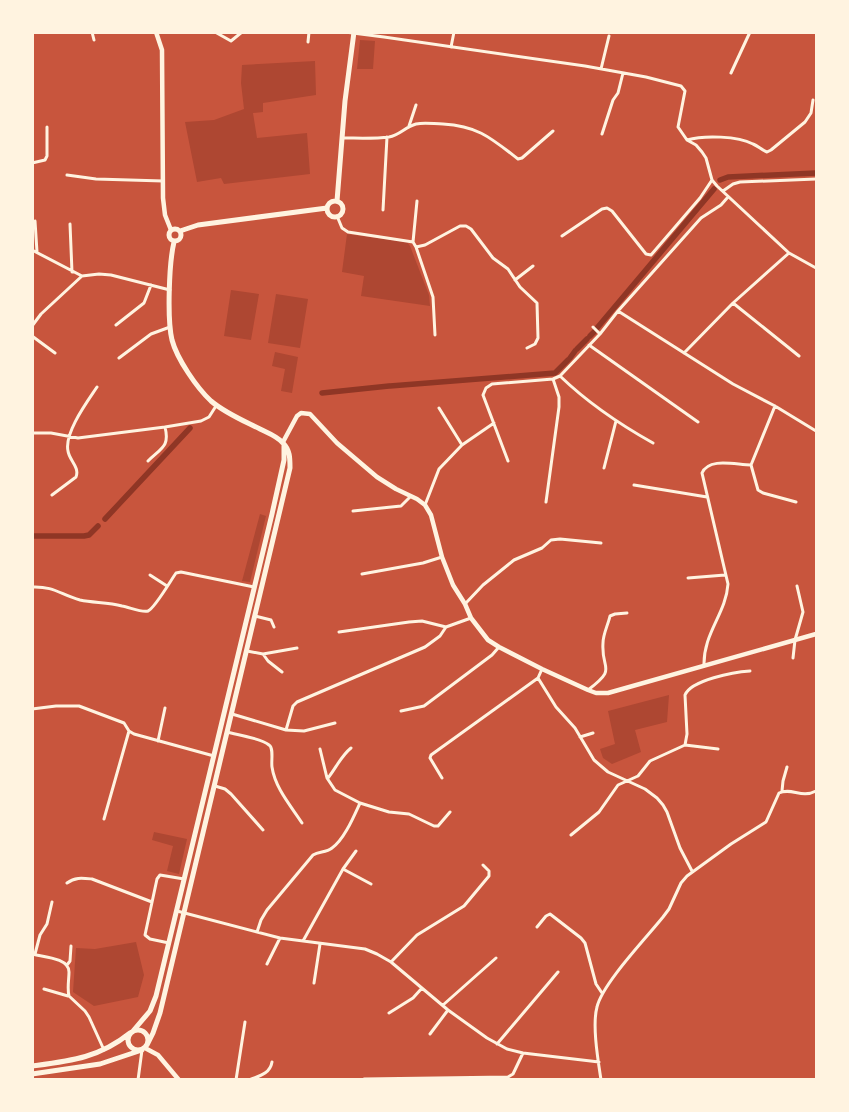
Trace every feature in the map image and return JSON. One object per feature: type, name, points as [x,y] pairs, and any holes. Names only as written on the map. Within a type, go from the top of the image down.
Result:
[{"type":"main road","points":[[337,201],[345,101],[354,33]]},
{"type":"main road","points":[[174,242],[169,238],[171,230],[177,229],[180,231],[198,225],[327,208],[331,202],[337,201],[342,204],[343,210],[337,216],[331,216],[327,208]]},
{"type":"main road","points":[[174,242],[180,240],[180,231]]},
{"type":"main road","points":[[32,1074],[100,1064],[145,1048],[153,1033],[160,1013],[290,468],[289,452],[283,442],[216,406],[203,392],[185,366],[173,343],[170,327],[170,290],[174,242]]},
{"type":"main road","points":[[32,1066],[77,1060],[104,1051],[131,1032],[153,1005],[170,943],[284,460],[283,442]]},
{"type":"main road","points":[[138,1030],[148,1036],[145,1048],[135,1050],[129,1046],[127,1040],[131,1032],[138,1030]]},
{"type":"street","points":[[92,32],[94,40]]},
{"type":"street","points":[[156,32],[162,50],[165,215],[171,230]]},
{"type":"street","points":[[215,32],[231,41],[242,32]]},
{"type":"street","points":[[308,42],[309,32]]},
{"type":"street","points":[[345,32],[601,69],[681,86],[686,91],[678,127],[687,140],[696,145],[706,158],[712,180],[789,253],[816,268]]},
{"type":"street","points":[[451,46],[454,32]]},
{"type":"street","points":[[731,73],[750,32]]},
{"type":"street","points":[[601,69],[609,36]]},
{"type":"street","points":[[602,134],[612,100],[618,93],[622,73]]},
{"type":"street","points":[[687,140],[702,138],[735,139],[753,143],[767,152],[805,122],[810,113],[813,100]]},
{"type":"street","points":[[409,127],[416,105]]},
{"type":"street","points":[[342,138],[386,137],[400,134],[409,127],[423,123],[468,127],[478,131],[518,159],[522,158],[553,131]]},
{"type":"street","points":[[32,163],[45,160],[47,156],[47,127]]},
{"type":"street","points":[[383,210],[386,137]]},
{"type":"street","points":[[67,175],[96,179],[163,181]]},
{"type":"street","points":[[723,191],[733,184],[740,182],[816,179]]},
{"type":"street","points":[[562,236],[602,209],[607,208],[612,211],[646,254],[651,254],[700,198],[712,180]]},
{"type":"street","points":[[508,461],[483,395],[486,388],[492,384],[553,379],[560,376],[600,334],[618,311],[701,218],[721,205],[728,196]]},
{"type":"street","points":[[417,201],[413,242],[433,297],[435,335]]},
{"type":"street","points":[[337,216],[342,228],[348,232],[413,242]]},
{"type":"street","points":[[35,221],[35,251],[72,272],[82,276],[111,274],[170,290]]},
{"type":"street","points":[[70,224],[72,272]]},
{"type":"street","points":[[416,247],[425,245],[460,226],[466,226],[471,229],[494,258],[508,269],[520,287],[537,304],[538,338],[535,344],[527,348]]},
{"type":"street","points":[[684,353],[733,303],[789,253]]},
{"type":"street","points":[[515,280],[533,266]]},
{"type":"street","points":[[32,326],[41,314],[82,276]]},
{"type":"street","points":[[116,325],[144,303],[151,285]]},
{"type":"street","points":[[733,303],[799,356]]},
{"type":"street","points":[[618,311],[733,384],[775,406],[816,432]]},
{"type":"street","points":[[119,358],[152,334],[170,327]]},
{"type":"street","points":[[593,327],[600,334]]},
{"type":"street","points":[[32,336],[55,353]]},
{"type":"street","points":[[589,345],[698,422]]},
{"type":"street","points":[[560,376],[580,395],[616,421],[653,442]]},
{"type":"street","points":[[546,502],[559,407],[559,397],[553,379]]},
{"type":"street","points":[[52,495],[76,477],[78,473],[68,453],[67,445],[82,409],[97,387]]},
{"type":"street","points":[[32,433],[51,433],[69,437],[100,436],[165,427],[201,421],[209,417],[216,406]]},
{"type":"street","points":[[775,406],[751,465],[758,490],[796,502]]},
{"type":"street","points":[[439,408],[462,445]]},
{"type":"street","points":[[283,442],[298,416],[301,413],[310,414],[337,443],[377,477],[425,505],[431,515],[442,557],[453,585],[471,618],[488,640],[499,648],[588,690],[603,694],[816,634]]},
{"type":"street","points":[[604,468],[616,421]]},
{"type":"street","points":[[425,505],[439,469],[462,445],[494,423]]},
{"type":"street","points":[[148,461],[166,444],[168,436],[165,427]]},
{"type":"street","points":[[704,666],[708,637],[727,593],[728,584],[702,474],[708,465],[751,465]]},
{"type":"street","points":[[634,485],[707,497]]},
{"type":"street","points":[[353,511],[401,506],[410,496]]},
{"type":"street","points":[[465,604],[483,585],[514,560],[542,548],[551,540],[601,542]]},
{"type":"street","points":[[362,574],[423,563],[442,557]]},
{"type":"street","points":[[32,587],[43,586],[81,600],[116,604],[144,611],[152,608],[176,574],[181,572],[254,587]]},
{"type":"street","points":[[150,575],[167,586]]},
{"type":"street","points":[[688,578],[726,575]]},
{"type":"street","points":[[792,658],[794,640],[803,612],[797,586]]},
{"type":"street","points":[[588,690],[606,672],[602,640],[610,616],[627,612]]},
{"type":"street","points":[[255,616],[271,620],[274,628]]},
{"type":"street","points":[[340,632],[422,621],[446,626],[471,618]]},
{"type":"street","points":[[286,730],[293,706],[297,702],[425,647],[440,636],[446,626]]},
{"type":"street","points":[[247,651],[263,654],[297,648]]},
{"type":"street","points":[[401,711],[424,706],[492,656],[499,648]]},
{"type":"street","points":[[263,654],[268,661],[282,672]]},
{"type":"street","points":[[442,778],[430,758],[431,755],[538,678],[542,669]]},
{"type":"street","points":[[685,745],[687,734],[686,691],[704,681],[737,672],[750,671]]},
{"type":"street","points":[[538,678],[556,707],[575,728],[594,760],[608,772],[645,789],[663,805],[668,812],[680,848],[692,871]]},
{"type":"street","points":[[32,710],[56,706],[80,706],[124,723],[129,731],[134,734],[214,756]]},
{"type":"street","points":[[158,741],[165,708]]},
{"type":"street","points":[[232,714],[286,730],[304,731],[335,723]]},
{"type":"street","points":[[104,819],[129,731]]},
{"type":"street","points":[[228,732],[269,744],[272,748],[272,768],[276,782],[302,823]]},
{"type":"street","points":[[580,736],[593,733]]},
{"type":"street","points":[[571,835],[599,812],[618,785],[638,776],[650,760],[685,745],[718,750]]},
{"type":"street","points":[[327,778],[337,767],[345,752],[351,748]]},
{"type":"street","points":[[320,750],[327,778],[335,790],[360,803],[389,812],[409,814],[434,826],[438,826],[450,812]]},
{"type":"street","points":[[601,1080],[596,1014],[598,1000],[602,993],[663,918],[681,883],[692,871],[766,822],[771,815],[777,796],[782,791],[786,767]]},
{"type":"street","points":[[214,786],[225,789],[231,794],[264,830]]},
{"type":"street","points":[[782,791],[806,795],[816,791]]},
{"type":"street","points":[[257,932],[267,910],[313,855],[334,848],[348,827],[360,803]]},
{"type":"street","points":[[303,942],[343,869],[356,851]]},
{"type":"street","points":[[391,962],[417,935],[464,906],[489,876],[489,871],[483,865]]},
{"type":"street","points":[[343,869],[371,884]]},
{"type":"street","points":[[170,943],[150,939],[145,935],[157,878],[160,875],[185,880]]},
{"type":"street","points":[[67,884],[72,879],[92,879],[152,902]]},
{"type":"street","points":[[52,902],[47,924],[40,935],[34,954],[63,962],[67,965],[69,972],[69,996]]},
{"type":"street","points":[[177,911],[280,938],[365,950],[377,954],[391,962],[448,1010],[507,1049],[523,1054],[599,1062]]},
{"type":"street","points":[[537,927],[550,914],[581,938],[585,943],[596,984],[602,993]]},
{"type":"street","points":[[267,964],[280,938]]},
{"type":"street","points":[[314,983],[320,944]]},
{"type":"street","points":[[67,965],[70,962],[71,946]]},
{"type":"street","points":[[443,1005],[496,958]]},
{"type":"street","points":[[497,1044],[558,972]]},
{"type":"street","points":[[389,1013],[413,998],[422,988]]},
{"type":"street","points":[[44,989],[69,996],[85,1011],[104,1051]]},
{"type":"street","points":[[430,1034],[448,1010]]},
{"type":"street","points":[[236,1080],[245,1022]]},
{"type":"street","points":[[138,1080],[145,1048],[163,1060],[179,1080]]},
{"type":"street","points":[[364,1079],[508,1078],[513,1074],[523,1054]]},
{"type":"street","points":[[249,1080],[271,1069],[272,1062]]},
{"type":"shaded area","points":[[360,40],[375,41],[373,69],[357,69]]},
{"type":"shaded area","points":[[315,61],[316,95],[263,103],[263,112],[253,113],[257,138],[307,133],[310,174],[224,184],[221,178],[197,182],[185,122],[214,120],[244,109],[241,83],[242,65]]},
{"type":"shaded area","points":[[347,234],[407,242],[429,295],[430,306],[361,296],[364,276],[342,272]]},
{"type":"shaded area","points":[[231,290],[259,294],[251,340],[224,336]]},
{"type":"shaded area","points":[[276,294],[308,299],[300,348],[268,343]]},
{"type":"shaded area","points":[[275,352],[298,357],[292,393],[281,391],[285,369],[272,366]]},
{"type":"shaded area","points":[[260,514],[266,516],[250,582],[242,581]]},
{"type":"shaded area","points":[[669,695],[667,722],[635,730],[641,752],[612,764],[603,758],[600,749],[615,744],[608,711]]},
{"type":"shaded area","points":[[154,832],[187,839],[179,874],[167,871],[173,846],[152,840]]},
{"type":"shaded area","points":[[136,942],[144,975],[138,997],[94,1006],[73,992],[76,948],[95,949]]},
{"type":"waterway","points":[[720,180],[728,177],[816,173]]},
{"type":"waterway","points":[[597,328],[714,189]]},
{"type":"waterway","points":[[590,336],[594,332]]},
{"type":"waterway","points":[[577,349],[587,339]]},
{"type":"waterway","points":[[570,358],[575,351]]},
{"type":"waterway","points":[[390,386],[555,373],[568,360]]},
{"type":"waterway","points":[[322,393],[389,386]]},
{"type":"waterway","points":[[105,519],[190,428]]},
{"type":"waterway","points":[[32,536],[84,536],[89,535],[98,526]]}]
